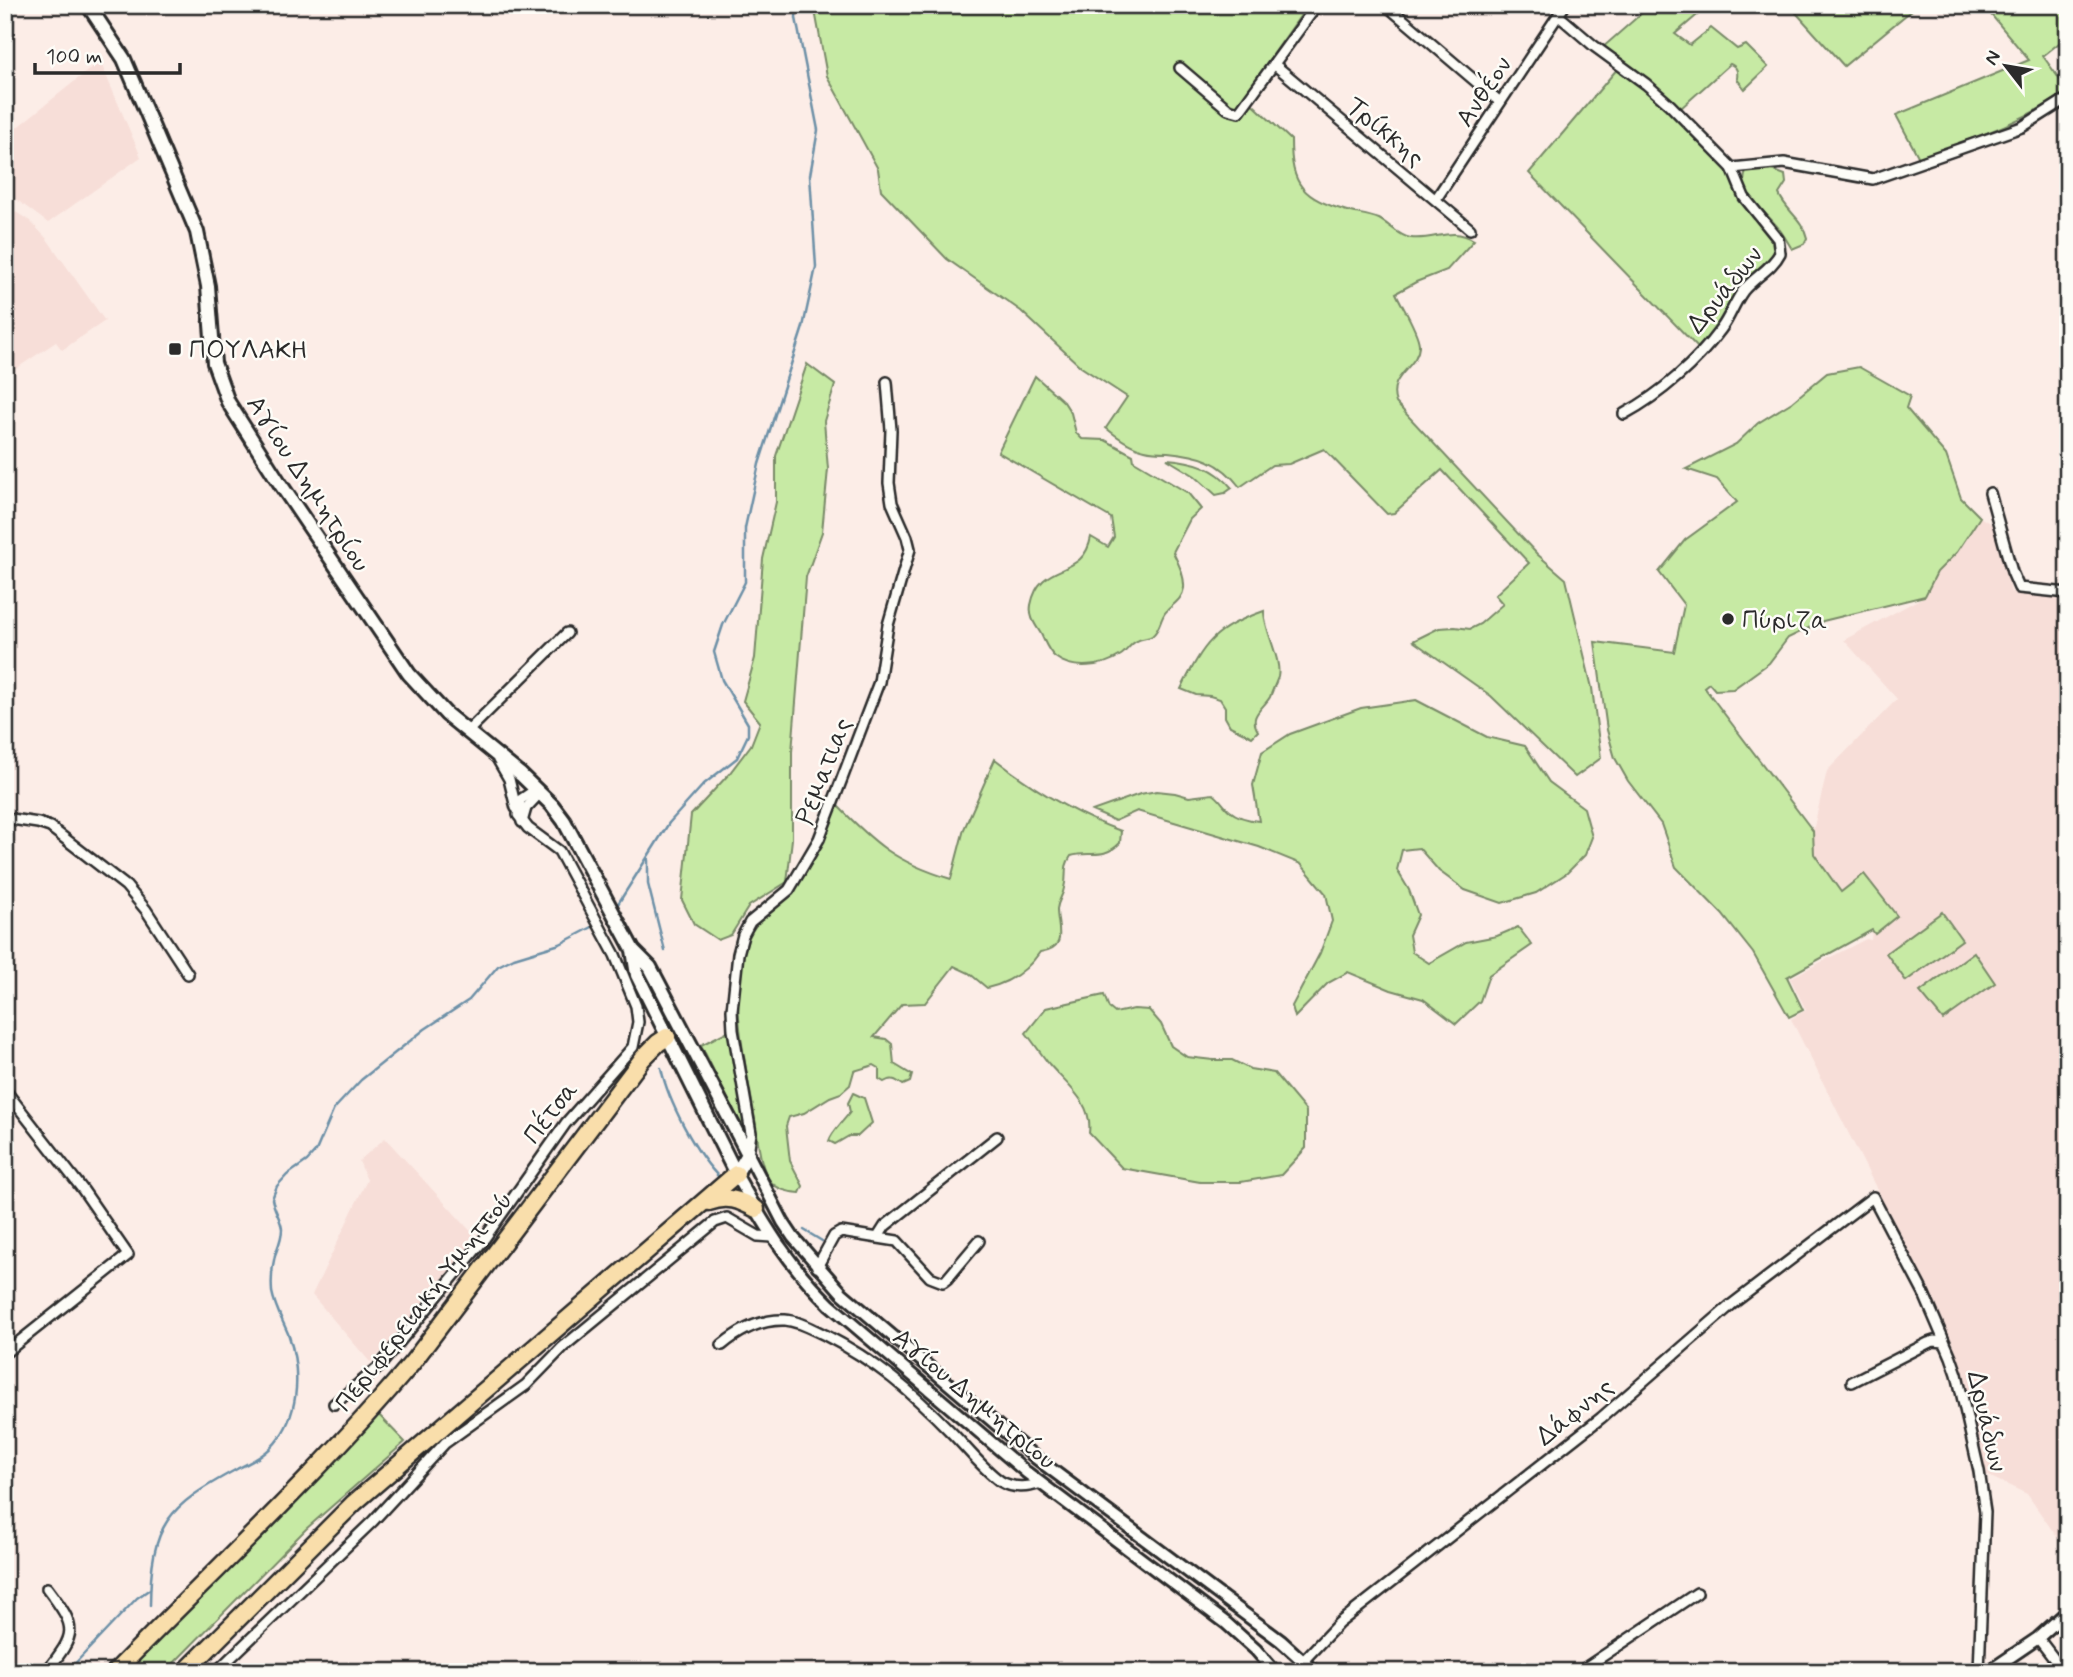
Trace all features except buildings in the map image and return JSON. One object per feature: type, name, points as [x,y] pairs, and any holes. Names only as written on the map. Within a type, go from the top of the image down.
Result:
[{"type":"highway","name":"Περιφερειακή Υμηττού","points":[[115,1672],[385,1395],[643,1058],[658,1042],[667,1037]]},
{"type":"highway","points":[[185,1672],[354,1503],[736,1174]]},
{"type":"highway","points":[[703,1204],[725,1197],[756,1209]]},
{"type":"main road","name":"Αγίου Δημητρίου","points":[[88,5],[124,59],[197,232],[208,286],[214,363],[228,402],[279,482],[410,674],[437,704],[493,752]]},
{"type":"main road","points":[[493,752],[540,793],[564,821],[633,950],[650,967],[748,1154],[736,1174]]},
{"type":"main road","points":[[633,950],[637,975],[667,1037],[683,1029]]},
{"type":"main road","name":"Αγίου Δημητρίου","points":[[667,1037],[736,1174]]},
{"type":"street","points":[[1180,68],[1234,113],[1239,112],[1317,5]]},
{"type":"street","points":[[1386,5],[1500,102]]},
{"type":"street","name":"Ανθέον","points":[[1436,200],[1565,5]]},
{"type":"street","points":[[1559,16],[1670,105],[1732,168],[1784,163],[1873,179],[2022,127],[2068,98]]},
{"type":"street","name":"Τρίκκης","points":[[1275,65],[1470,229]]},
{"type":"street","name":"Δρυάδων","points":[[1624,414],[1656,393],[1700,354],[1720,331],[1745,289],[1779,257],[1781,250],[1778,239],[1744,197],[1732,168]]},
{"type":"street","name":"Ρεματιας","points":[[748,1154],[751,1133],[732,1010],[738,954],[743,935],[750,922],[789,890],[818,839],[879,682],[888,625],[910,549],[890,493],[890,407],[887,382]]},
{"type":"street","points":[[1990,493],[2019,588],[2068,593]]},
{"type":"street","points":[[467,732],[567,634]]},
{"type":"street","points":[[493,752],[509,779],[520,818]]},
{"type":"street","points":[[520,818],[540,793]]},
{"type":"street","points":[[5,818],[50,827],[126,886],[146,910],[188,974]]},
{"type":"street","name":"Πέτσα","points":[[334,1404],[378,1368],[482,1242],[566,1123],[633,1047],[638,1022],[636,1006],[615,955],[566,862],[548,841],[520,818]]},
{"type":"street","points":[[5,1090],[83,1190],[128,1255],[5,1353]]},
{"type":"street","points":[[878,1237],[885,1226],[996,1137]]},
{"type":"street","name":"Αγίου Δημητρίου","points":[[748,1154],[783,1222],[842,1293],[1030,1453],[1281,1641],[1315,1672]]},
{"type":"street","name":"Αγίου Δημητρίου","points":[[736,1174],[772,1237],[795,1268],[830,1305],[1041,1483],[1226,1623],[1256,1650],[1275,1672]]},
{"type":"street","name":"Δρυάδων","points":[[1873,1197],[1924,1294],[1957,1374],[1979,1471],[1985,1512],[1979,1672]]},
{"type":"street","name":"Δάφνης","points":[[1304,1660],[1339,1623],[1601,1418],[1731,1305],[1873,1197]]},
{"type":"street","points":[[216,1672],[373,1521],[445,1443],[526,1385],[563,1347],[715,1222],[727,1218],[758,1236],[772,1237]]},
{"type":"street","points":[[817,1266],[839,1232],[878,1237],[897,1241],[930,1277],[939,1282],[947,1279],[979,1241]]},
{"type":"street","points":[[722,1345],[747,1328],[774,1321],[786,1320],[811,1328],[885,1371],[931,1412],[1000,1481],[1022,1488],[1041,1483]]},
{"type":"street","points":[[1852,1382],[1928,1343],[1944,1342]]},
{"type":"street","points":[[46,1672],[71,1638],[65,1612],[47,1588]]},
{"type":"street","points":[[1579,1672],[1697,1593]]},
{"type":"street","points":[[1989,1672],[2038,1638],[2068,1611]]},
{"type":"street","points":[[2038,1638],[2064,1672]]},
{"type":"shaded area","points":[[100,61],[141,157],[48,223],[5,191],[5,137]]},
{"type":"shaded area","points":[[11,209],[30,221],[47,239],[105,321],[62,350],[56,342],[5,376],[5,214]]},
{"type":"shaded area","points":[[1980,517],[1997,531],[2011,592],[2068,596],[2068,1553],[2027,1494],[1982,1473],[1961,1367],[1918,1271],[1791,1019],[1806,1010],[1790,978],[1866,939],[1871,940],[1872,930],[1814,854],[1813,831],[1827,771],[1897,699],[1844,640],[1925,596],[1937,572],[1957,552]]},
{"type":"shaded area","points":[[385,1138],[476,1237],[394,1339],[370,1362],[312,1295],[367,1180],[359,1161]]},
{"type":"green space","points":[[814,5],[1308,5],[1244,96],[1291,140],[1297,179],[1310,195],[1332,206],[1379,219],[1407,237],[1458,234],[1474,240],[1447,270],[1396,293],[1419,344],[1418,352],[1396,385],[1396,403],[1537,554],[1566,579],[1592,688],[1601,758],[1575,777],[1491,696],[1413,641],[1439,628],[1470,629],[1480,624],[1503,604],[1495,595],[1529,563],[1442,470],[1394,513],[1387,514],[1324,449],[1289,464],[1272,465],[1240,487],[1225,471],[1208,461],[1190,455],[1140,449],[1106,428],[1127,397],[1081,367],[1021,311],[947,259],[881,190],[878,169],[827,76]]},
{"type":"green space","points":[[1651,5],[1709,5],[1675,34],[1690,45],[1711,28],[1737,49],[1746,45],[1768,67],[1745,89],[1737,79],[1736,68],[1730,64],[1680,109],[1634,68],[1602,48]]},
{"type":"green space","points":[[1789,5],[1918,5],[1844,66]]},
{"type":"green space","points":[[1983,5],[2068,5],[2068,36],[2043,56],[2068,91],[2014,121],[1919,158],[1896,115],[2029,60]]},
{"type":"green space","points":[[1618,68],[1665,106],[1729,170],[1774,240],[1776,253],[1744,282],[1699,349],[1529,173]]},
{"type":"green space","points":[[1767,168],[1785,175],[1786,183],[1779,194],[1805,231],[1807,238],[1804,244],[1792,249],[1745,187],[1746,172]]},
{"type":"green space","points":[[807,364],[835,385],[824,421],[828,469],[822,532],[806,577],[792,752],[792,839],[787,882],[749,906],[731,935],[718,940],[694,924],[682,900],[691,815],[729,774],[751,745],[760,722],[743,701],[755,658],[763,559],[776,502],[776,456]]},
{"type":"green space","points":[[1859,367],[1910,396],[1906,408],[1946,455],[1961,498],[1980,517],[1957,552],[1937,572],[1925,596],[1823,621],[1788,638],[1769,663],[1733,689],[1715,690],[1709,683],[1704,687],[1813,831],[1814,854],[1841,892],[1864,874],[1897,916],[1875,934],[1872,930],[1787,977],[1803,1010],[1789,1017],[1753,953],[1722,914],[1676,867],[1661,824],[1628,781],[1615,758],[1607,730],[1595,642],[1674,652],[1684,605],[1659,572],[1685,540],[1737,502],[1717,479],[1686,469],[1736,444],[1758,423],[1792,402],[1827,373]]},
{"type":"green space","points":[[1035,376],[1064,402],[1071,413],[1076,433],[1082,439],[1105,440],[1133,455],[1134,461],[1188,493],[1201,509],[1190,519],[1173,552],[1183,579],[1181,596],[1165,613],[1152,636],[1140,639],[1114,659],[1097,665],[1079,666],[1055,657],[1031,613],[1036,590],[1043,581],[1080,560],[1091,537],[1108,547],[1114,537],[1111,518],[998,452]]},
{"type":"green space","points":[[1167,459],[1203,466],[1232,488],[1216,495],[1195,476]]},
{"type":"green space","points":[[1264,611],[1279,670],[1270,697],[1256,716],[1255,725],[1258,731],[1252,737],[1230,726],[1220,699],[1181,689],[1212,639],[1233,624]]},
{"type":"green space","points":[[1416,700],[1487,737],[1525,746],[1549,782],[1584,808],[1592,837],[1585,855],[1567,873],[1536,893],[1502,903],[1465,890],[1439,871],[1419,848],[1402,850],[1397,870],[1409,890],[1418,915],[1409,935],[1412,952],[1429,963],[1466,942],[1497,936],[1518,927],[1532,945],[1489,975],[1480,1001],[1456,1024],[1423,999],[1391,990],[1348,972],[1328,983],[1295,1017],[1292,1006],[1320,953],[1332,921],[1326,894],[1301,864],[1259,847],[1137,811],[1115,821],[1092,811],[1140,794],[1157,791],[1189,797],[1213,794],[1237,815],[1259,821],[1253,785],[1262,752],[1290,734],[1361,708]]},
{"type":"green space","points":[[995,759],[1055,800],[1121,831],[1120,843],[1108,852],[1071,856],[1057,909],[1058,942],[1049,950],[1040,952],[1017,975],[987,988],[969,973],[954,966],[925,1003],[902,1004],[874,1037],[886,1039],[892,1044],[894,1064],[912,1075],[910,1082],[903,1085],[894,1080],[884,1082],[879,1079],[879,1068],[874,1065],[854,1071],[850,1085],[841,1093],[804,1113],[789,1117],[786,1126],[790,1161],[803,1186],[800,1193],[780,1189],[771,1182],[763,1167],[740,1027],[739,983],[742,962],[752,932],[762,918],[788,896],[801,880],[818,848],[835,803],[887,850],[915,866],[951,879],[964,829]]},
{"type":"green space","points":[[1942,912],[1962,940],[1906,981],[1886,953]]},
{"type":"green space","points":[[1974,952],[1995,983],[1943,1020],[1920,992]]},
{"type":"green space","points":[[1104,995],[1109,1008],[1115,1013],[1134,1009],[1149,1010],[1161,1024],[1171,1046],[1187,1057],[1232,1060],[1250,1069],[1274,1073],[1306,1111],[1306,1148],[1281,1175],[1241,1182],[1200,1182],[1122,1168],[1089,1133],[1089,1122],[1083,1104],[1026,1033],[1046,1008]]},
{"type":"green space","points":[[730,1030],[744,1110],[745,1134],[701,1045]]},
{"type":"green space","points":[[853,1093],[864,1098],[872,1123],[858,1136],[849,1136],[835,1144],[829,1141],[850,1112],[848,1103]]},
{"type":"green space","points":[[377,1413],[405,1442],[306,1529],[165,1672],[126,1672]]},
{"type":"waterway","points":[[616,907],[669,823],[704,784],[737,758],[748,735],[748,724],[722,680],[714,652],[723,625],[745,582],[745,528],[759,464],[803,327],[816,267],[810,175],[818,130],[796,18],[797,5]]},
{"type":"waterway","points":[[648,858],[648,884],[665,951]]},
{"type":"waterway","points":[[150,1605],[154,1554],[168,1520],[194,1495],[265,1453],[275,1444],[291,1414],[296,1388],[293,1349],[272,1292],[273,1264],[282,1229],[272,1199],[277,1186],[316,1151],[334,1109],[361,1080],[425,1029],[469,1000],[498,966],[514,958],[560,944],[596,925]]},
{"type":"waterway","points":[[661,1068],[684,1127],[702,1156],[721,1179]]},
{"type":"waterway","points":[[804,1230],[822,1241]]},
{"type":"waterway","points":[[67,1672],[137,1598],[150,1589]]},
{"type":"place","name":"ΠΟΥΛΑΚΗ","points":[[175,349]]},
{"type":"place","name":"Πύριζα","points":[[1728,619]]}]
